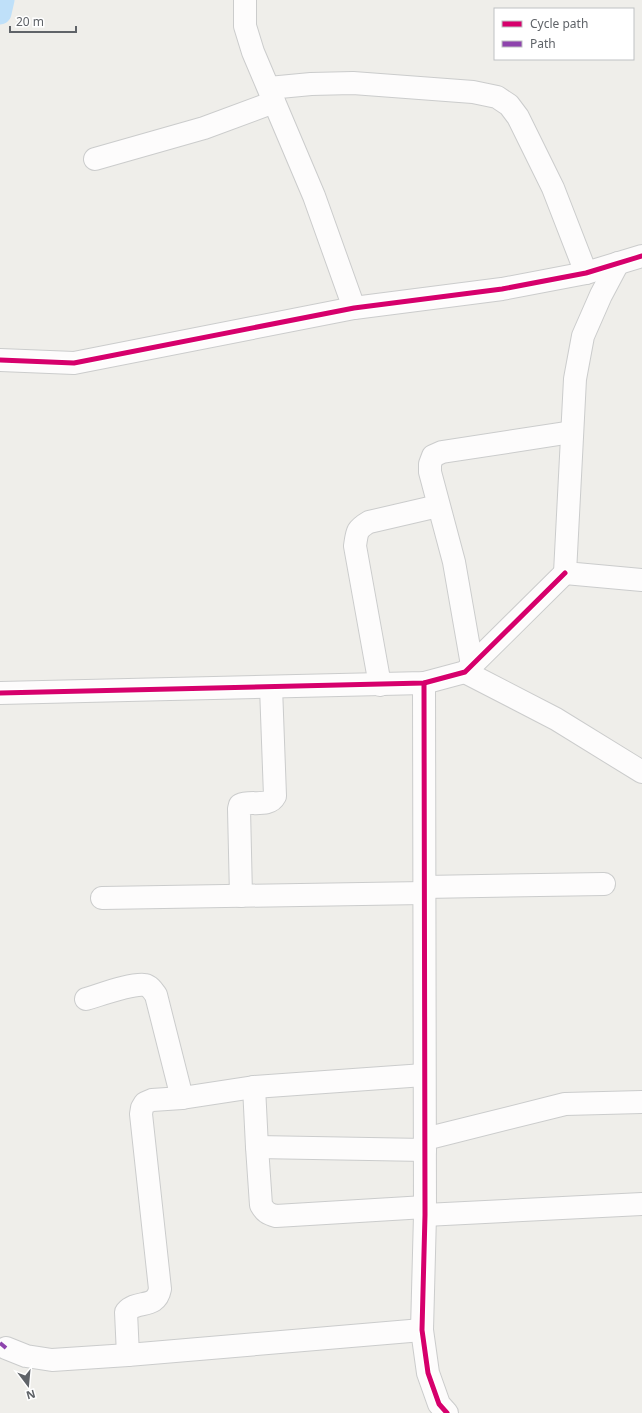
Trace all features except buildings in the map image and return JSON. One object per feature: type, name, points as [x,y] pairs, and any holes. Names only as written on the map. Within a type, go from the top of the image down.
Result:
[{"type":"street","points":[[245,0],[245,26],[253,52],[314,196],[354,308]]},
{"type":"street","points":[[95,159],[204,128],[272,95],[311,84],[353,83],[472,92],[497,97],[510,104],[518,117],[553,188],[586,273]]},
{"type":"street","points":[[0,360],[74,363],[354,308],[502,289],[586,273],[618,262],[642,256]]},
{"type":"street","points":[[0,693],[424,683],[469,668],[565,573],[575,379],[583,336],[600,295],[618,262]]},
{"type":"street","points":[[469,668],[454,562],[430,472],[430,464],[433,456],[442,452],[572,432]]},
{"type":"street","points":[[380,685],[355,546],[356,536],[360,528],[370,522],[438,506]]},
{"type":"street","points":[[565,573],[642,580]]},
{"type":"street","points":[[469,668],[556,718],[642,772]]},
{"type":"street","points":[[424,683],[425,1211],[422,1330],[428,1373],[439,1404],[447,1413]]},
{"type":"street","points":[[241,896],[240,805],[248,802],[269,802],[274,799],[275,796],[271,687]]},
{"type":"street","points":[[102,898],[241,896],[604,884]]},
{"type":"street","points":[[86,999],[137,985],[146,985],[152,989],[156,995],[182,1098]]},
{"type":"street","points":[[128,1355],[126,1312],[134,1306],[155,1300],[159,1296],[160,1289],[142,1122],[142,1108],[145,1103],[152,1100],[182,1098],[254,1087],[424,1075]]},
{"type":"street","points":[[254,1087],[256,1147],[261,1205],[268,1214],[276,1216],[642,1204]]},
{"type":"street","points":[[256,1147],[425,1144],[565,1104],[642,1102]]},
{"type":"street","points":[[6,1348],[26,1356],[52,1360],[422,1330]]},
{"type":"waterway","points":[[0,13],[3,0]]},
{"type":"marked path","points":[[0,1343],[6,1348]]},
{"type":"cycle path","points":[[0,360],[74,363],[354,308],[502,289],[586,273],[642,256]]},
{"type":"cycle path","points":[[0,693],[424,683],[465,672],[565,573]]},
{"type":"cycle path","points":[[424,683],[425,1215],[422,1330],[428,1373],[439,1404],[447,1413]]}]
